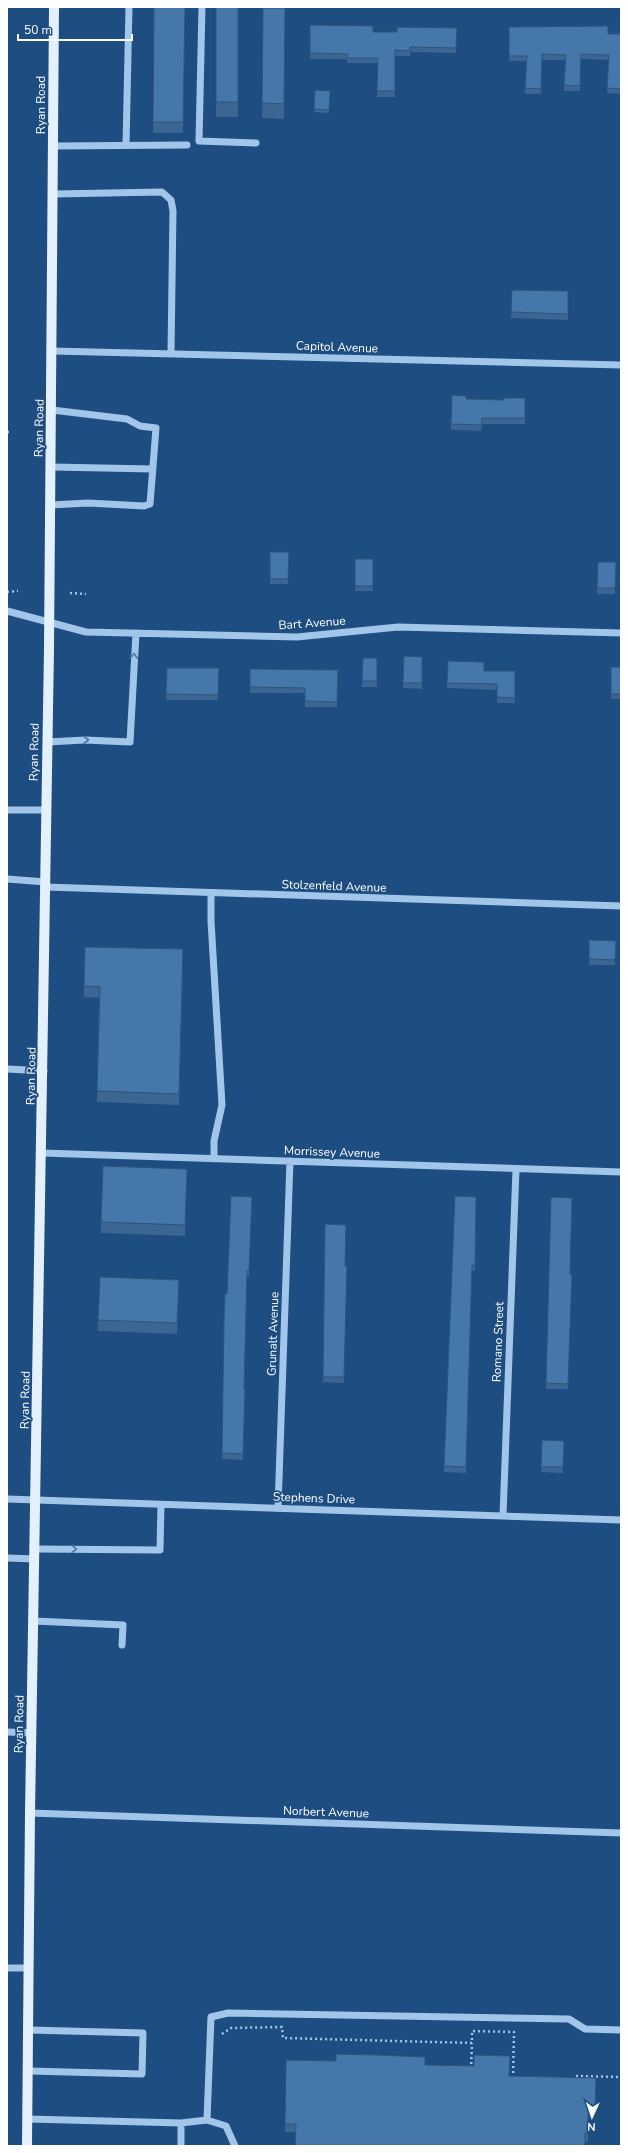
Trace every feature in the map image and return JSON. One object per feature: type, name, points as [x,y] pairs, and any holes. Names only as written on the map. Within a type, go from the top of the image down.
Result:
[{"type":"main road","name":"Ryan Road","points":[[27,2146],[29,2071],[28,1968],[30,1813],[44,1070],[52,467],[54,7]]},
{"type":"street","points":[[126,145],[129,7]]},
{"type":"street","points":[[202,7],[199,141],[256,143]]},
{"type":"street","points":[[54,146],[187,145]]},
{"type":"street","points":[[54,194],[162,192],[170,200],[173,211],[171,353]]},
{"type":"street","name":"Capitol Avenue","points":[[53,351],[621,365]]},
{"type":"street","points":[[51,505],[88,503],[144,506],[150,504],[156,428],[140,426],[127,419],[52,410]]},
{"type":"street","points":[[52,467],[153,469]]},
{"type":"street","name":"Bart Avenue","points":[[7,611],[86,632],[296,636],[398,627],[621,633]]},
{"type":"street","points":[[48,742],[85,740],[130,742],[136,633]]},
{"type":"street","points":[[7,810],[47,810]]},
{"type":"street","name":"Stolzenfeld Avenue","points":[[7,879],[46,884],[211,893],[621,906]]},
{"type":"street","points":[[211,893],[210,921],[222,1105],[214,1141],[214,1159]]},
{"type":"street","points":[[7,1069],[44,1070]]},
{"type":"street","name":"Morrissey Avenue","points":[[42,1153],[621,1172]]},
{"type":"street","name":"Grunalt Avenue","points":[[278,1508],[290,1161]]},
{"type":"street","name":"Romano Street","points":[[503,1516],[516,1169]]},
{"type":"street","name":"Stephens Drive","points":[[7,1499],[621,1520]]},
{"type":"street","points":[[7,1558],[35,1554],[160,1550],[161,1505]]},
{"type":"street","points":[[34,1621],[123,1625],[122,1645]]},
{"type":"street","points":[[7,1732],[32,1733]]},
{"type":"street","name":"Norbert Avenue","points":[[30,1813],[621,1833]]},
{"type":"street","points":[[7,1968],[28,1968]]},
{"type":"street","points":[[207,2120],[211,2017],[228,2013],[569,2018],[585,2029],[621,2030]]},
{"type":"street","points":[[29,2030],[143,2033],[142,2074],[29,2071]]},
{"type":"street","points":[[28,2119],[181,2123],[207,2120],[226,2126],[235,2146]]},
{"type":"street","points":[[181,2123],[181,2146]]},
{"type":"path","points":[[7,593],[18,591]]},
{"type":"path","points":[[70,593],[86,594]]},
{"type":"path","points":[[221,2034],[231,2028],[282,2027],[283,2038],[472,2043]]},
{"type":"path","points":[[471,2074],[472,2031],[514,2032],[512,2083]]},
{"type":"path","points":[[471,2061],[478,2061]]},
{"type":"path","points":[[506,2062],[513,2062]]},
{"type":"path","points":[[576,2076],[621,2077]]},
{"type":"building","points":[[154,7],[185,7],[183,122],[153,122]]},
{"type":"building","points":[[216,7],[238,7],[238,102],[216,102]]},
{"type":"building","points":[[263,8],[285,8],[284,104],[262,103]]},
{"type":"building","points":[[310,25],[373,26],[373,32],[397,32],[397,27],[457,28],[456,48],[410,47],[410,51],[395,50],[395,91],[377,91],[378,58],[347,58],[348,54],[310,53]]},
{"type":"building","points":[[608,26],[608,34],[621,34],[621,89],[607,88],[609,55],[581,54],[580,86],[564,85],[566,55],[542,54],[541,89],[525,88],[527,56],[509,56],[509,27]]},
{"type":"building","points":[[315,90],[330,91],[329,110],[314,109]]},
{"type":"building","points":[[512,290],[568,291],[568,314],[511,312]]},
{"type":"building","points":[[452,395],[466,396],[466,399],[504,400],[504,398],[525,398],[525,418],[482,418],[481,425],[451,424]]},
{"type":"building","points":[[270,552],[289,552],[288,579],[270,579]]},
{"type":"building","points":[[355,559],[373,559],[373,586],[355,586]]},
{"type":"building","points":[[598,562],[616,562],[615,588],[597,588]]},
{"type":"building","points":[[404,656],[422,657],[422,683],[403,683]]},
{"type":"building","points":[[363,658],[377,658],[377,681],[362,681]]},
{"type":"building","points":[[448,661],[484,662],[484,671],[515,671],[515,698],[497,697],[497,684],[447,683]]},
{"type":"building","points":[[611,667],[621,667],[621,694],[611,694]]},
{"type":"building","points":[[167,668],[219,668],[218,695],[166,694]]},
{"type":"building","points":[[250,669],[338,670],[337,702],[305,701],[305,688],[250,687]]},
{"type":"building","points":[[589,940],[616,941],[615,960],[589,959]]},
{"type":"building","points":[[85,947],[183,949],[179,1094],[97,1091],[100,987],[84,986]]},
{"type":"building","points":[[103,1166],[187,1169],[185,1225],[101,1222]]},
{"type":"building","points":[[231,1196],[252,1197],[249,1271],[247,1271],[243,1454],[222,1453],[224,1320],[225,1294],[227,1294]]},
{"type":"building","points":[[455,1196],[476,1197],[475,1265],[472,1265],[466,1467],[444,1466]]},
{"type":"building","points":[[551,1197],[572,1198],[570,1274],[572,1274],[568,1384],[546,1383]]},
{"type":"building","points":[[325,1224],[346,1225],[345,1266],[347,1267],[344,1377],[323,1377]]},
{"type":"building","points":[[100,1277],[179,1280],[177,1323],[98,1320]]},
{"type":"building","points":[[542,1440],[564,1441],[563,1467],[541,1467]]},
{"type":"building","points":[[336,2054],[425,2057],[425,2065],[474,2066],[474,2055],[510,2056],[509,2076],[596,2078],[595,2109],[588,2108],[588,2134],[585,2133],[585,2146],[295,2146],[296,2124],[285,2124],[286,2060],[336,2061]]}]
